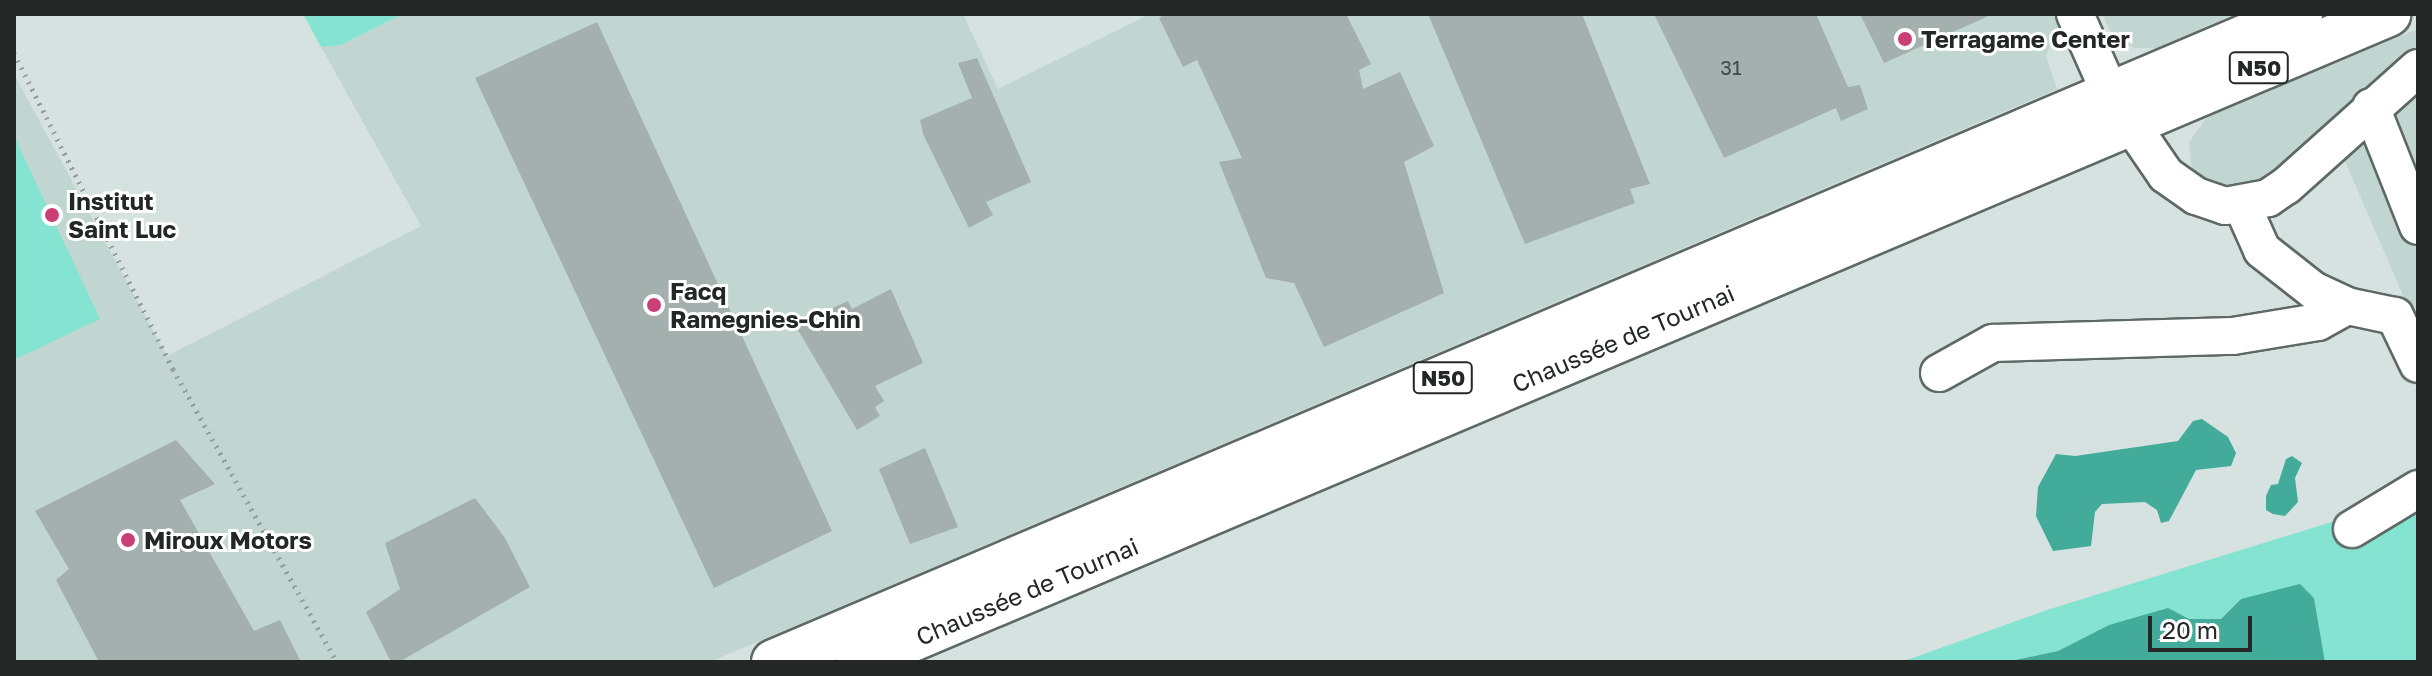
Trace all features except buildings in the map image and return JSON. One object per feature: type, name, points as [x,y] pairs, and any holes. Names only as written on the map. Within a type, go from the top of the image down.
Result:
[{"type":"main road","name":"Chaussée de Tournai","points":[[858,662],[2120,109],[2300,14]]},
{"type":"main road","name":"Chaussée de Tournai","points":[[774,662],[2120,109],[2388,14]]},
{"type":"street","points":[[2075,14],[2120,109],[2166,175],[2196,196],[2225,206],[2268,198],[2286,186],[2418,68]]},
{"type":"street","points":[[2371,107],[2418,226]]},
{"type":"street","points":[[2242,205],[2262,250],[2313,290],[2347,306],[2395,316],[2418,364]]},
{"type":"street","points":[[1939,373],[1993,343],[2233,336],[2318,322],[2347,306]]},
{"type":"street","points":[[2352,529],[2418,489]]},
{"type":"path","points":[[14,53],[173,369],[337,662]]},
{"type":"shaded area","points":[[303,14],[403,14],[341,45],[321,47]]},
{"type":"shaded area","points":[[403,14],[963,14],[998,89],[1150,14],[2061,14],[2063,18],[2046,56],[2057,89],[710,662],[14,662],[14,74],[167,356],[421,226],[321,47],[341,45]]},
{"type":"shaded area","points":[[2102,14],[2234,14],[2157,48],[2134,48],[2113,36]]},
{"type":"shaded area","points":[[2418,29],[2418,330],[2344,159],[2327,130],[2246,196],[2226,194],[2192,171],[2189,142],[2207,117]]},
{"type":"shaded area","points":[[14,136],[100,319],[14,360]]},
{"type":"shaded area","points":[[2202,419],[2228,437],[2236,453],[2231,466],[2196,470],[2169,521],[2161,523],[2157,510],[2145,502],[2102,504],[2095,512],[2091,546],[2053,551],[2036,516],[2038,487],[2056,454],[2075,456],[2178,441],[2193,421]]},
{"type":"shaded area","points":[[2292,456],[2302,463],[2295,478],[2298,502],[2285,516],[2273,514],[2266,510],[2266,496],[2271,485],[2278,484],[2286,459]]},
{"type":"shaded area","points":[[2418,466],[2418,662],[2325,662],[2314,598],[2241,599],[2221,619],[2109,625],[2058,651],[2006,662],[1901,662],[2050,609],[2348,517]]},
{"type":"shaded area","points":[[2300,584],[2314,598],[2325,662],[2006,662],[2058,651],[2109,625],[2168,608],[2189,619],[2221,619],[2241,599]]},
{"type":"place","name":"Terragame Center","points":[[1905,39]]},
{"type":"place","name":"Institut Saint Luc","points":[[52,215]]},
{"type":"place","name":"Facq Ramegnies-Chin","points":[[654,305]]},
{"type":"place","name":"Miroux Motors","points":[[128,540]]}]
